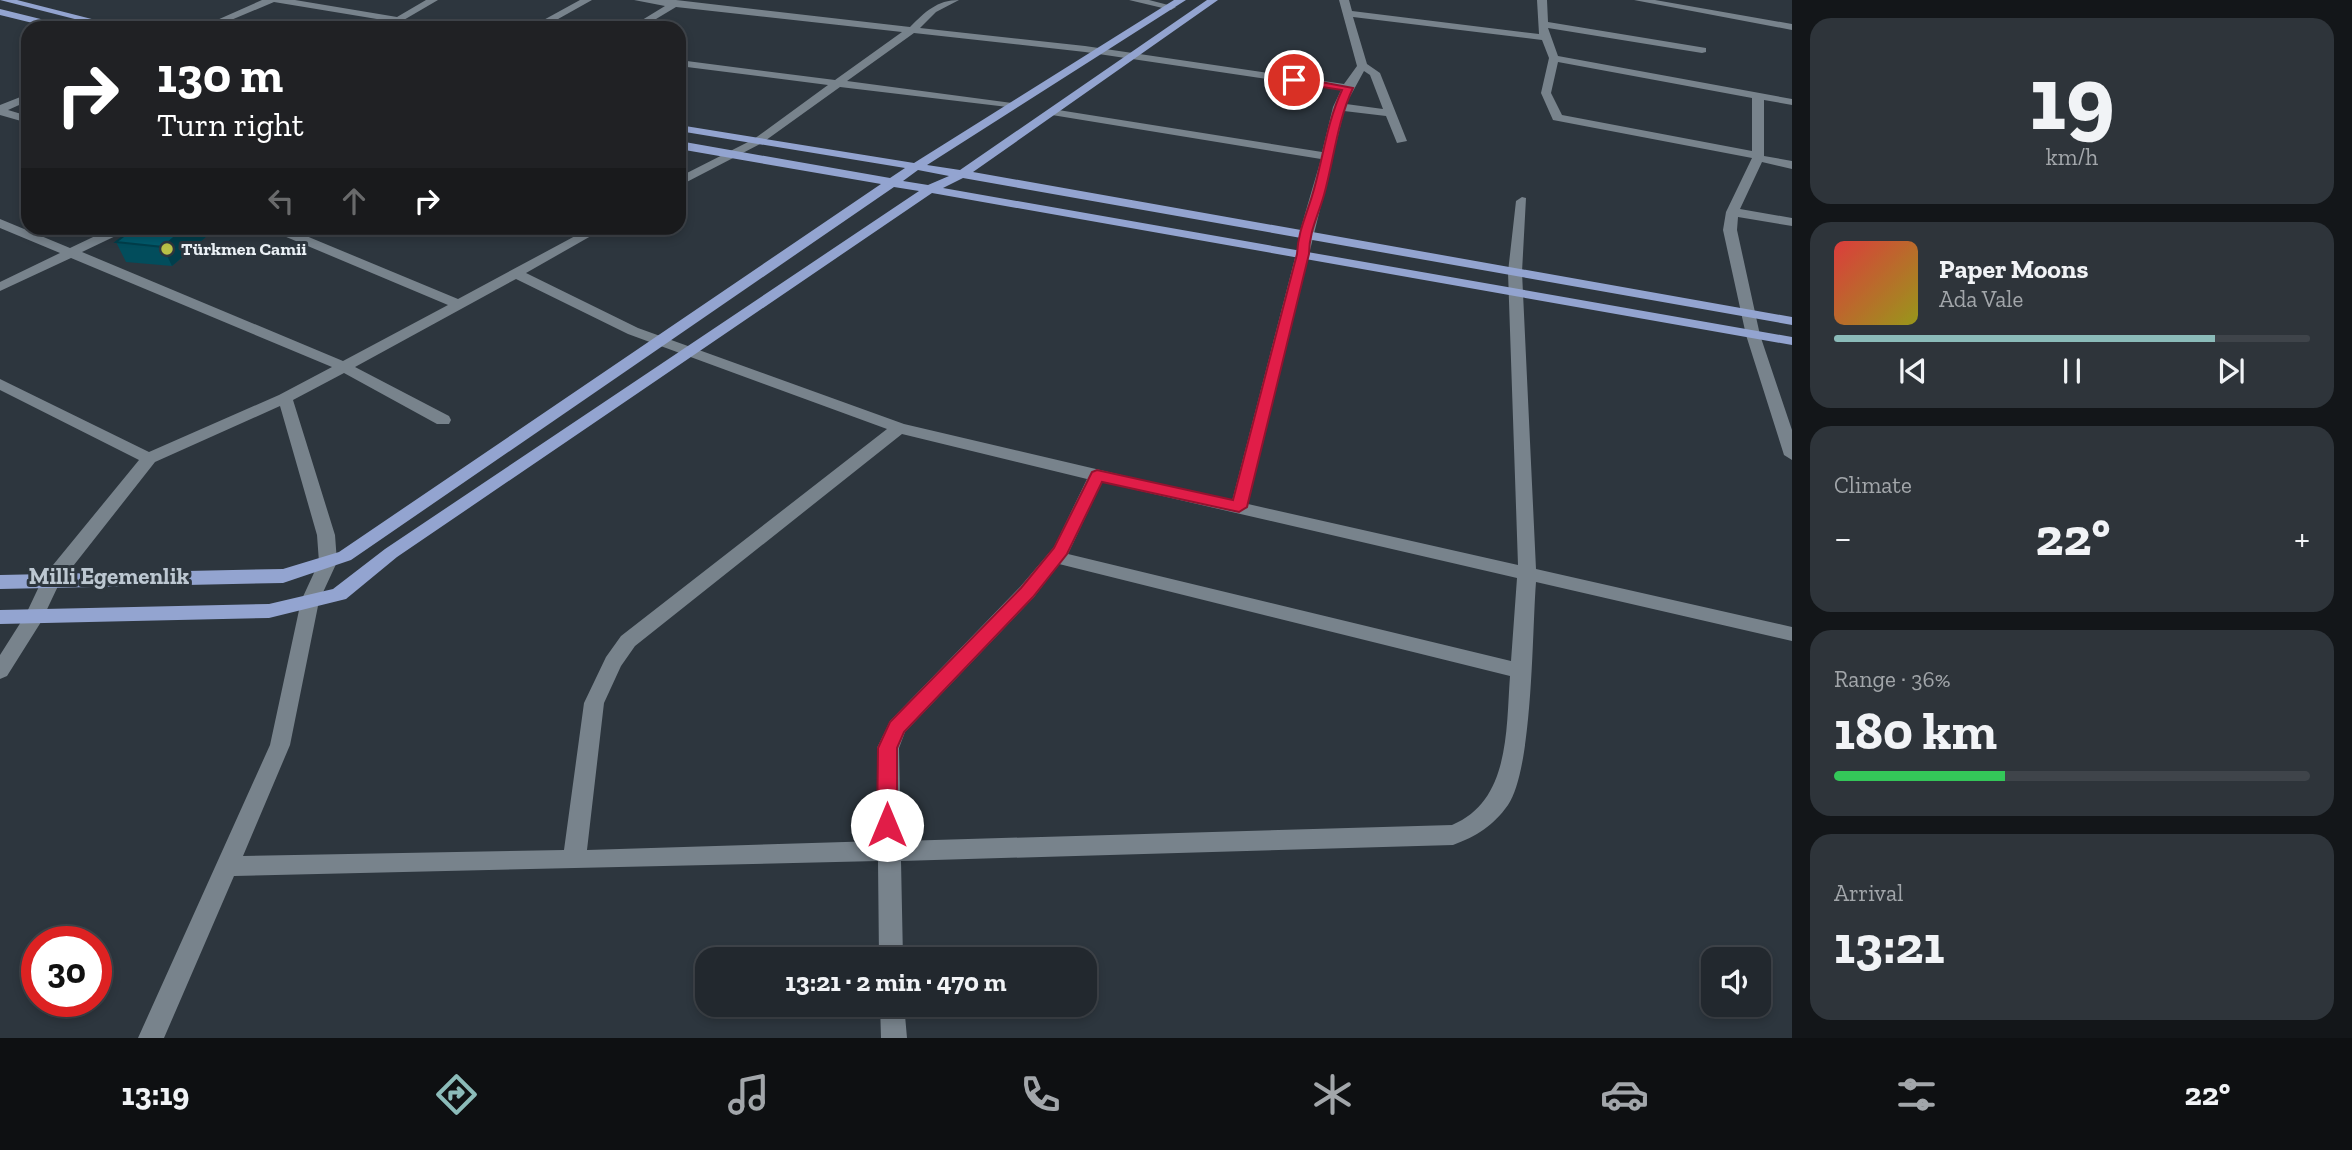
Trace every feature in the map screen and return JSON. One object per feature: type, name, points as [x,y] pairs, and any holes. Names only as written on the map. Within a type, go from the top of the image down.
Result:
[{"type":"main road","points":[[5,0],[93,21]]},
{"type":"main road","points":[[0,617],[269,611],[339,594],[391,553],[932,188],[962,174],[1213,0]]},
{"type":"main road","points":[[0,582],[283,576],[345,556],[915,167],[1176,3]]},
{"type":"main road","points":[[0,12],[37,21]]},
{"type":"main road","points":[[686,129],[1303,234],[1754,335],[1792,341]]},
{"type":"main road","points":[[686,146],[1303,254],[1792,321]]},
{"type":"street","points":[[220,21],[270,0]]},
{"type":"street","points":[[277,0],[400,20],[433,0]]},
{"type":"street","points":[[547,21],[587,0]]},
{"type":"street","points":[[639,0],[678,2],[1100,51],[1348,88]]},
{"type":"street","points":[[686,178],[730,153],[758,141],[913,29],[933,10],[954,0]]},
{"type":"street","points":[[1134,0],[1176,3]]},
{"type":"street","points":[[1542,0],[1542,24],[1554,58],[1546,93],[1558,118],[1792,165]]},
{"type":"street","points":[[1639,0],[1792,27]]},
{"type":"street","points":[[646,21],[678,2]]},
{"type":"street","points":[[1239,507],[1303,254],[1303,234],[1318,196],[1339,107],[1362,66],[1346,6],[1546,38]]},
{"type":"street","points":[[1542,24],[1702,50]]},
{"type":"street","points":[[1554,58],[1792,102]]},
{"type":"street","points":[[686,64],[1012,106]]},
{"type":"street","points":[[1362,66],[1376,73],[1401,141]]},
{"type":"street","points":[[1758,96],[1758,157],[1732,212],[1730,230],[1754,335],[1792,455]]},
{"type":"street","points":[[0,110],[21,100]]},
{"type":"street","points":[[1339,107],[1390,113]]},
{"type":"street","points":[[0,110],[21,118]]},
{"type":"street","points":[[1052,112],[1327,156]]},
{"type":"street","points":[[226,866],[574,860],[1453,835],[1477,825],[1501,797],[1514,755],[1527,573],[1516,282],[1522,201]]},
{"type":"street","points":[[1732,212],[1792,222]]},
{"type":"street","points":[[0,223],[21,231]]},
{"type":"street","points":[[30,235],[344,367],[443,420]]},
{"type":"street","points":[[0,287],[107,235]]},
{"type":"street","points":[[294,235],[456,303]]},
{"type":"street","points":[[0,671],[34,617],[51,581],[149,458],[285,398],[456,303],[517,274],[587,235]]},
{"type":"street","points":[[517,274],[660,342],[899,428],[1792,634]]},
{"type":"street","points":[[0,384],[149,458]]},
{"type":"street","points":[[151,1038],[280,745],[310,601],[328,562],[326,536],[285,398]]},
{"type":"street","points":[[574,860],[594,703],[613,662],[628,641],[899,428]]},
{"type":"street","points":[[891,947],[887,851],[888,748],[897,727],[1027,592],[1055,557],[1097,475]]},
{"type":"street","points":[[1055,557],[1520,671]]},
{"type":"street","points":[[893,1017],[894,1038]]},
{"type":"building","points":[[125,235],[177,235],[163,247],[116,242]]},
{"type":"place","name":"Türkmen Camii","points":[[167,249]]},
{"type":"district","name":"Milli Egemenlik","points":[[109,576]]},
{"type":"route","points":[[887,825],[888,748],[897,727],[1027,592],[1061,550],[1097,475],[1239,507],[1303,254],[1303,234],[1318,196],[1339,107],[1348,88],[1294,80]]}]
